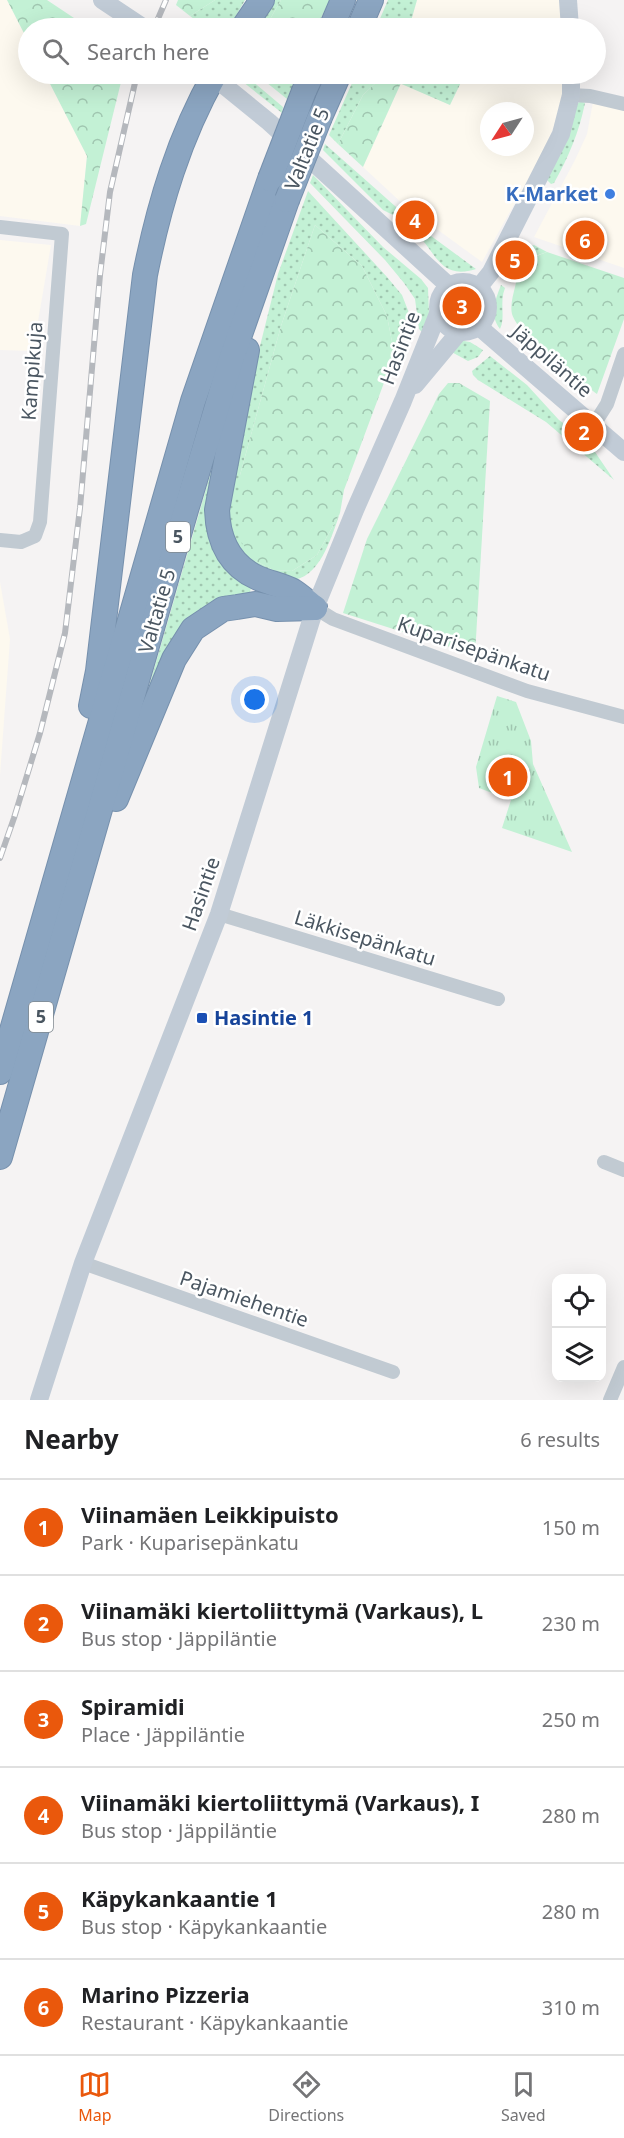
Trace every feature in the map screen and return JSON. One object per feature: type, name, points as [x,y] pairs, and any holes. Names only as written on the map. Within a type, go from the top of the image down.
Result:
[{"type":"highway","points":[[250,18],[262,0]]},
{"type":"highway","points":[[336,18],[344,0]]},
{"type":"highway","points":[[364,18],[372,0]]},
{"type":"highway","points":[[88,769],[88,722],[98,671],[145,275],[156,222],[173,164],[208,84]]},
{"type":"highway","name":"Valtatie 5","points":[[0,1072],[193,401],[270,179],[307,84]]},
{"type":"highway","name":"Valtatie 5","points":[[0,1157],[231,360],[287,200],[335,84]]},
{"type":"highway","points":[[257,284],[243,377],[217,510],[219,537],[243,568],[255,576],[292,591],[315,608]]},
{"type":"highway","points":[[81,877],[140,746],[174,658],[193,629],[223,609],[237,606],[255,604],[277,609],[315,608]]},
{"type":"main road","points":[[102,0],[129,18]]},
{"type":"main road","points":[[568,0],[569,18]]},
{"type":"main road","points":[[225,84],[449,286]]},
{"type":"main road","points":[[478,287],[491,272],[561,134],[572,84]]},
{"type":"main road","points":[[462,282],[478,287],[484,292],[488,305],[486,317],[478,327],[460,331],[446,324],[439,311],[440,297],[449,286],[462,282]]},
{"type":"main road","name":"Hasintie","points":[[39,1400],[83,1263],[219,914],[315,608],[439,311]]},
{"type":"main road","name":"Jäppiläntie","points":[[478,327],[624,452]]},
{"type":"main road","name":"Hasintie","points":[[403,401],[460,331]]},
{"type":"street","points":[[571,95],[590,96],[624,104]]},
{"type":"street","name":"Kampikuja","points":[[0,227],[62,234],[40,522],[35,536],[21,542],[0,540]]},
{"type":"street","points":[[593,426],[607,404],[624,354]]},
{"type":"street","name":"Kuparisepänkatu","points":[[315,608],[333,619],[527,691],[624,717]]},
{"type":"street","name":"Läkkisepänkatu","points":[[219,914],[498,999]]},
{"type":"street","points":[[604,1162],[624,1170]]},
{"type":"street","name":"Pajamiehentie","points":[[83,1263],[393,1372]]},
{"type":"street","points":[[610,1400],[624,1367]]},
{"type":"shaded area","points":[[0,0],[7,0],[18,21],[18,84],[50,84],[87,156],[80,226],[0,216]]},
{"type":"shaded area","points":[[417,0],[561,0],[562,18],[412,18]]},
{"type":"shaded area","points":[[401,84],[450,105],[460,84],[564,84],[563,100],[542,154],[482,262],[405,206],[363,167]]},
{"type":"shaded area","points":[[593,102],[624,111],[624,268],[534,237],[587,134]]},
{"type":"shaded area","points":[[0,240],[51,245],[33,351],[0,350]]},
{"type":"shaded area","points":[[0,582],[10,639],[0,775]]},
{"type":"green space","points":[[7,0],[47,0],[74,18],[18,18],[18,21]]},
{"type":"green space","points":[[178,0],[215,0],[190,16],[176,5]]},
{"type":"green space","points":[[215,0],[245,0],[235,18],[193,18],[190,16]]},
{"type":"green space","points":[[271,0],[281,0],[271,18],[260,18]]},
{"type":"green space","points":[[281,0],[330,0],[321,18],[271,18]]},
{"type":"green space","points":[[388,0],[417,0],[412,18],[380,18]]},
{"type":"green space","points":[[50,84],[121,84],[86,224],[80,226],[87,156]]},
{"type":"green space","points":[[246,84],[256,84],[283,107],[282,113]]},
{"type":"green space","points":[[268,84],[293,84],[287,99]]},
{"type":"green space","points":[[352,84],[375,84],[363,95],[338,144],[329,135]]},
{"type":"green space","points":[[375,84],[401,84],[363,167],[338,144],[363,95]]},
{"type":"green space","points":[[401,84],[460,84],[450,105]]},
{"type":"green space","points":[[581,101],[585,103],[577,134],[554,183],[551,184],[547,180],[577,104]]},
{"type":"green space","points":[[325,144],[404,214],[401,219],[383,210],[323,150]]},
{"type":"green space","points":[[313,175],[383,247],[421,279],[428,288],[429,315],[424,334],[419,329],[415,299],[404,283],[385,260],[310,183]]},
{"type":"green space","points":[[308,191],[402,295],[409,313],[409,325],[388,372],[392,342],[387,316],[362,266],[315,225],[281,326],[240,475],[256,561],[273,570],[292,571],[317,555],[340,513],[331,539],[318,563],[310,573],[299,579],[287,580],[272,576],[233,549],[224,506],[231,462],[278,274]]},
{"type":"green space","points":[[315,225],[362,266],[387,316],[392,342],[388,372],[344,490],[340,513],[317,555],[292,571],[273,570],[256,561],[242,543],[238,514],[240,475],[281,326]]},
{"type":"green space","points":[[427,233],[476,269],[456,271],[443,265],[421,238]]},
{"type":"green space","points":[[534,245],[547,252],[532,257],[519,271],[528,247]]},
{"type":"green space","points":[[547,252],[624,278],[624,319],[597,394],[525,334],[512,314],[513,293],[522,268],[529,260]]},
{"type":"green space","points":[[501,285],[505,288],[500,329],[494,313]]},
{"type":"green space","points":[[462,290],[474,295],[479,307],[474,319],[462,324],[450,319],[445,307],[450,295]]},
{"type":"green space","points":[[464,341],[483,350],[478,357],[468,361],[448,350],[457,342]]},
{"type":"green space","points":[[490,356],[527,385],[559,420],[569,427],[569,432],[595,452],[614,480],[546,422],[473,375],[472,371]]},
{"type":"green space","points":[[448,383],[459,383],[490,401],[475,655],[343,613],[367,539],[439,394]]},
{"type":"green space","points":[[224,427],[209,502],[252,584],[249,596],[210,605],[128,759]]},
{"type":"green space","points":[[497,696],[516,702],[531,741],[533,764],[572,852],[502,828],[511,800],[479,788],[476,767]]},
{"type":"railway","points":[[158,18],[166,0]]},
{"type":"railway","points":[[0,858],[40,733],[65,633],[80,508],[100,275],[110,192],[135,84]]},
{"type":"place","name":"K-Market","points":[[610,194]]},
{"type":"place","name":"Viinamäki kiertoliittymä (Varkaus), I","points":[[415,220]]},
{"type":"place","name":"Marino Pizzeria","points":[[585,240]]},
{"type":"place","name":"Käpykankaantie 1","points":[[515,260]]},
{"type":"place","name":"Spiramidi","points":[[462,306]]},
{"type":"place","name":"Viinamäki kiertoliittymä (Varkaus), L","points":[[584,432]]},
{"type":"place","name":"Viinamäen Leikkipuisto","points":[[508,777]]},
{"type":"place","name":"Hasintie 1","points":[[202,1018]]}]
